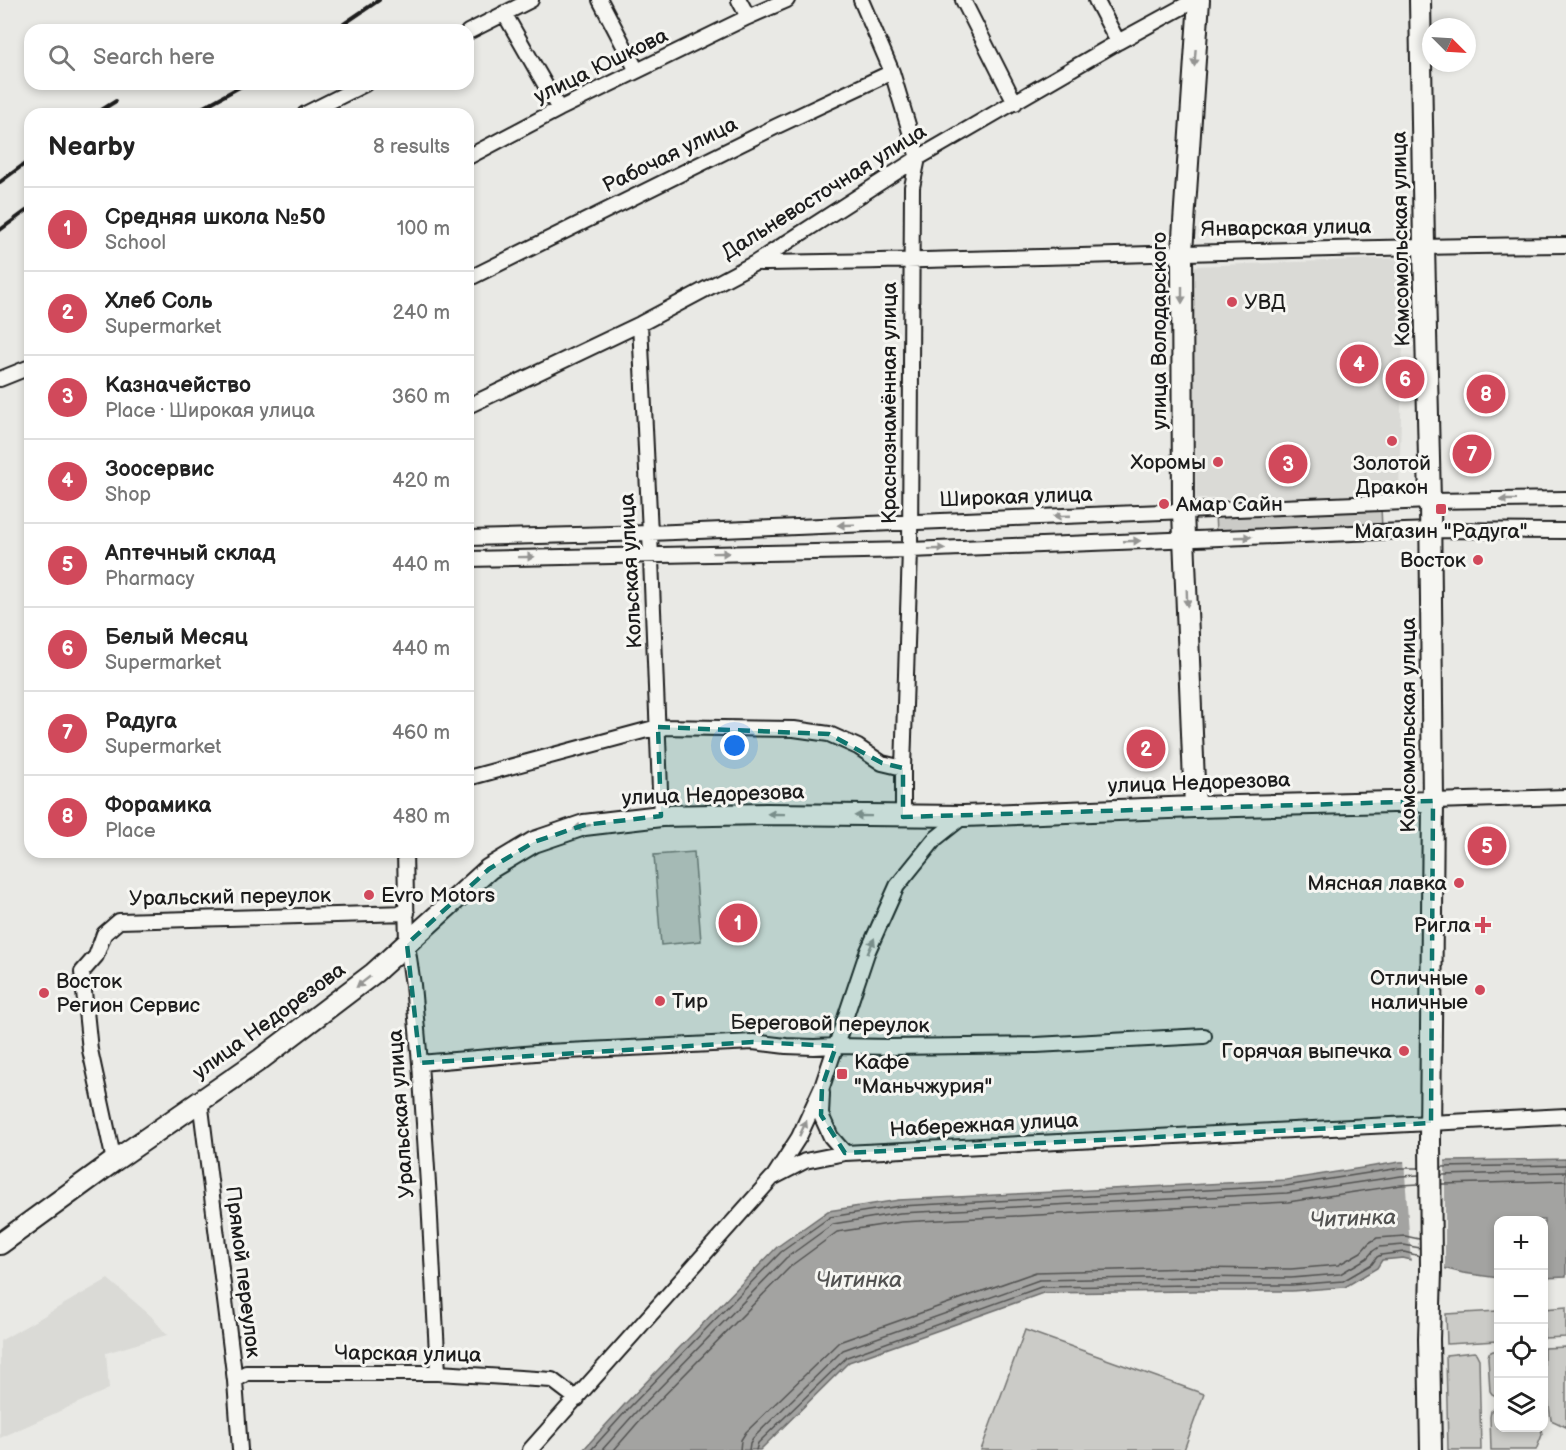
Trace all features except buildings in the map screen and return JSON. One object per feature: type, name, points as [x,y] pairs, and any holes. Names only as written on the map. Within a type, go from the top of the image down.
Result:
[{"type":"main road","name":"улица Володарского","points":[[1195,807],[1183,512],[1182,252],[1197,0]]},
{"type":"main road","name":"Комсомольская улица","points":[[1420,0],[1430,501],[1433,801],[1429,1339],[1431,1450]]},
{"type":"main road","name":"улица Недорезова","points":[[0,1244],[200,1100],[261,1059],[374,974],[489,869],[534,842],[584,825],[661,816],[766,814],[964,816],[1433,801]]},
{"type":"street","points":[[474,29],[531,0]]},
{"type":"street","points":[[600,0],[637,71]]},
{"type":"street","points":[[739,0],[748,17]]},
{"type":"street","name":"улица Юшкова","points":[[474,154],[559,108],[787,0]]},
{"type":"street","name":"Краснознамённая улица","points":[[861,0],[892,72],[918,159],[912,187],[910,550],[903,817]]},
{"type":"street","points":[[963,0],[1015,103]]},
{"type":"street","points":[[1096,0],[1118,42]]},
{"type":"street","name":"Дальневосточная улица","points":[[474,403],[640,324],[755,263],[918,159],[1118,42],[1197,0]]},
{"type":"street","points":[[504,14],[559,108]]},
{"type":"street","name":"Рабочая улица","points":[[474,276],[777,126],[892,72]]},
{"type":"street","points":[[317,108],[353,90]]},
{"type":"street","name":"Январская улица","points":[[755,263],[911,261],[1424,246],[1566,245]]},
{"type":"street","name":"Кольская улица","points":[[640,324],[661,816]]},
{"type":"street","points":[[0,379],[24,369]]},
{"type":"street","name":"Широкая улица","points":[[474,538],[650,533],[1430,501],[1566,499]]},
{"type":"street","points":[[474,559],[910,550],[1430,530],[1566,531]]},
{"type":"street","points":[[474,776],[658,727],[794,729],[829,734],[858,747],[882,763],[903,768]]},
{"type":"street","name":"улица Недорезова","points":[[1433,801],[1566,797]]},
{"type":"street","points":[[772,1178],[799,1137],[822,1087],[867,953],[897,886],[935,839],[964,816]]},
{"type":"street","name":"Уральская улица","points":[[405,858],[407,944],[420,1063],[438,1373]]},
{"type":"street","name":"Уральский переулок","points":[[114,1161],[90,1050],[82,972],[96,956],[104,934],[119,921],[407,914]]},
{"type":"street","name":"Береговой переулок","points":[[420,1063],[547,1052],[741,1042],[786,1046],[1050,1045],[1204,1036]]},
{"type":"street","points":[[822,1087],[821,1115],[831,1137],[845,1153]]},
{"type":"street","name":"Прямой переулок","points":[[200,1100],[235,1381],[240,1450]]},
{"type":"street","name":"Набережная улица","points":[[530,1450],[772,1178],[805,1161],[845,1153],[1431,1131],[1566,1116]]},
{"type":"street","name":"Чарская улица","points":[[235,1381],[246,1373],[438,1373],[552,1380],[577,1399]]},
{"type":"highlighted area","points":[[658,727],[829,734],[882,763],[903,768],[903,817],[1433,801],[1431,1123],[845,1153],[821,1115],[822,1087],[836,1046],[753,1042],[420,1063],[407,944],[489,869],[534,842],[584,825],[661,816]]},
{"type":"shaded area","points":[[1405,258],[1399,496],[1196,499],[1193,266]]},
{"type":"shaded area","points":[[1381,507],[1382,529],[1216,534],[1215,512]]},
{"type":"shaded area","points":[[694,852],[701,941],[661,945],[654,855]]},
{"type":"shaded area","points":[[108,1279],[151,1316],[167,1335],[106,1353],[109,1389],[0,1438],[0,1341]]},
{"type":"shaded area","points":[[1566,1307],[1566,1337],[1548,1338],[1548,1309]]},
{"type":"shaded area","points":[[1494,1311],[1494,1341],[1447,1344],[1446,1314]]},
{"type":"shaded area","points":[[1025,1330],[1204,1394],[1184,1450],[981,1450]]},
{"type":"shaded area","points":[[1566,1347],[1566,1427],[1551,1420],[1548,1398],[1548,1348]]},
{"type":"shaded area","points":[[1494,1351],[1494,1395],[1490,1391],[1489,1353]]},
{"type":"shaded area","points":[[1474,1352],[1479,1359],[1481,1450],[1448,1450],[1446,1355]]},
{"type":"shaded area","points":[[1494,1409],[1494,1432],[1542,1432],[1536,1450],[1491,1450],[1491,1411]]},
{"type":"water","name":"Читинка","points":[[1566,1159],[1566,1277],[1548,1278],[1548,1216],[1494,1216],[1494,1277],[1463,1273],[1403,1258],[1382,1260],[1377,1268],[1345,1287],[1292,1291],[1043,1293],[849,1362],[760,1450],[583,1450],[777,1247],[828,1211],[899,1200],[1286,1180],[1400,1162]]},
{"type":"pier","points":[[1445,1158],[1445,1271],[1411,1263],[1404,1159]]},
{"type":"railway","points":[[344,24],[379,0]]},
{"type":"railway","points":[[202,108],[234,90]]},
{"type":"railway","points":[[105,108],[116,101]]},
{"type":"railway","points":[[0,182],[24,164]]},
{"type":"railway","points":[[0,230],[24,212]]},
{"type":"place","name":"УВД","points":[[1232,302]]},
{"type":"place","name":"Зоосервис","points":[[1359,364]]},
{"type":"place","name":"Белый Месяц","points":[[1405,379]]},
{"type":"place","name":"Форамика","points":[[1486,394]]},
{"type":"place","name":"Золотой Дракон","points":[[1392,441]]},
{"type":"place","name":"Радуга","points":[[1472,454]]},
{"type":"place","name":"Хоромы","points":[[1218,462]]},
{"type":"place","name":"Казначейство","points":[[1288,464]]},
{"type":"place","name":"Амар Сайн","points":[[1164,504]]},
{"type":"place","name":"Магазин \"Радуга\"","points":[[1441,509]]},
{"type":"place","name":"Восток","points":[[1478,560]]},
{"type":"place","name":"Хлеб Соль","points":[[1146,749]]},
{"type":"place","name":"Аптечный склад","points":[[1487,846]]},
{"type":"place","name":"Мясная лавка","points":[[1459,883]]},
{"type":"place","name":"Evro Motors","points":[[369,895]]},
{"type":"place","name":"Средняя школа №50","points":[[738,923]]},
{"type":"place","name":"Ригла","points":[[1483,925]]},
{"type":"place","name":"Отличные наличные","points":[[1480,990]]},
{"type":"place","name":"Восток Регион Сервис","points":[[44,993]]},
{"type":"place","name":"Тир","points":[[660,1001]]},
{"type":"place","name":"Горячая выпечка","points":[[1404,1051]]},
{"type":"place","name":"Кафе \"Маньчжурия\"","points":[[842,1074]]}]
